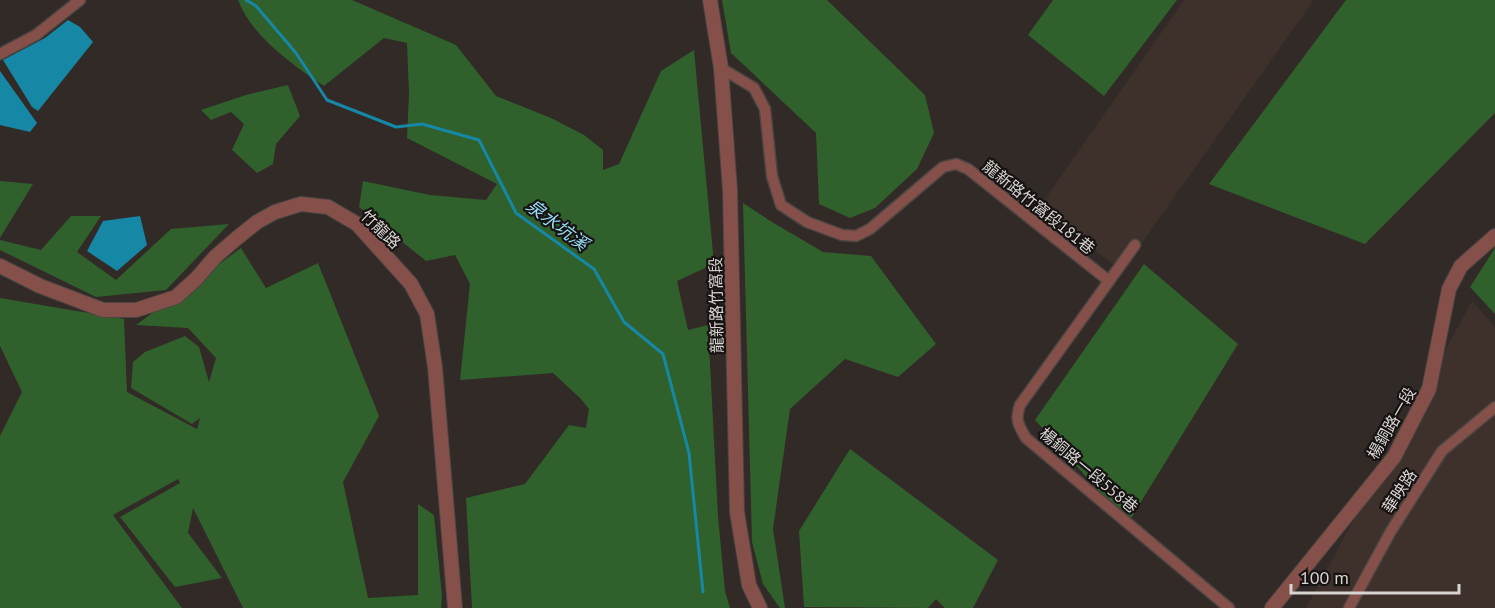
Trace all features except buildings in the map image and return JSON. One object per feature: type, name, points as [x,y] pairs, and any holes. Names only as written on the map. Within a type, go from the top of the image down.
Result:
[{"type":"street","points":[[0,54],[36,35],[80,0]]},
{"type":"street","name":"龍新路竹窩段","points":[[710,0],[721,68],[730,190],[737,512],[749,585],[760,608]]},
{"type":"street","name":"龍新路竹窩段181巷","points":[[721,68],[754,88],[765,109],[772,176],[781,205],[807,222],[842,235],[856,236],[870,229],[943,167],[956,164],[968,169],[1109,281]]},
{"type":"street","name":"竹龍路","points":[[0,266],[40,286],[103,310],[136,310],[176,297],[237,238],[257,222],[275,212],[301,204],[328,207],[357,224],[411,284],[427,314],[435,367],[455,608]]},
{"type":"street","name":"楊銅路一段","points":[[1272,608],[1394,457],[1429,389],[1449,290],[1461,266],[1495,236]]},
{"type":"street","name":"楊銅路一段558巷","points":[[1135,245],[1020,405],[1016,416],[1017,424],[1026,438],[1229,608]]},
{"type":"street","name":"華映路","points":[[1349,608],[1391,531],[1442,451],[1495,407]]},
{"type":"shaded area","points":[[1184,0],[1314,0],[1122,271],[1038,209]]},
{"type":"shaded area","points":[[1472,301],[1495,327],[1495,608],[1306,608]]},
{"type":"green space","points":[[238,0],[352,0],[456,45],[496,96],[551,118],[584,135],[603,150],[603,170],[619,164],[661,71],[694,50],[714,264],[677,281],[688,330],[708,325],[718,516],[725,591],[730,608],[472,608],[466,498],[525,484],[569,425],[586,428],[589,409],[553,373],[460,380],[470,284],[455,255],[426,261],[359,207],[363,181],[430,195],[486,200],[497,184],[407,138],[409,93],[407,43],[384,38],[324,86],[286,59],[263,38],[244,13]]},
{"type":"green space","points":[[722,0],[827,0],[925,95],[934,133],[917,169],[875,208],[850,218],[819,204],[816,133],[731,53]]},
{"type":"green space","points":[[1053,0],[1177,0],[1104,96],[1028,35]]},
{"type":"green space","points":[[1346,0],[1495,0],[1495,113],[1365,244],[1209,184]]},
{"type":"green space","points":[[288,85],[300,116],[276,144],[273,164],[257,173],[232,150],[244,124],[231,112],[211,120],[201,110],[246,95]]},
{"type":"green space","points":[[0,181],[33,184],[0,238]]},
{"type":"green space","points":[[743,203],[823,252],[871,256],[936,344],[898,377],[845,359],[790,409],[773,529],[785,608],[780,608],[763,584],[752,542]]},
{"type":"green space","points":[[71,216],[101,216],[77,252],[116,280],[171,229],[229,224],[166,290],[96,297],[0,250],[0,240],[41,250]]},
{"type":"green space","points":[[241,248],[266,288],[318,263],[379,416],[343,482],[368,598],[418,595],[418,504],[434,515],[442,596],[441,608],[243,608],[193,508],[188,533],[222,578],[175,587],[120,517],[180,483],[178,479],[113,515],[182,608],[0,608],[0,436],[22,392],[0,346],[0,298],[124,319],[127,392],[197,429],[200,418],[192,424],[131,388],[133,362],[145,352],[185,336],[199,347],[209,382],[216,358],[188,328],[136,325]]},
{"type":"green space","points":[[1495,248],[1495,314],[1470,287]]},
{"type":"green space","points":[[1144,264],[1238,344],[1128,523],[1035,420]]},
{"type":"green space","points":[[850,449],[998,560],[973,608],[945,608],[936,599],[928,608],[804,607],[799,531]]},
{"type":"water","points":[[68,20],[80,27],[93,42],[38,111],[32,107],[3,60],[45,38]]},
{"type":"water","points":[[0,71],[37,123],[30,132],[0,125]]},
{"type":"water","points":[[140,216],[147,245],[117,271],[87,251],[103,221]]},
{"type":"waterway","name":"泉水坑溪","points":[[246,0],[256,6],[296,53],[327,100],[396,127],[422,124],[479,140],[516,213],[594,269],[624,322],[663,354],[689,453],[703,592]]}]
